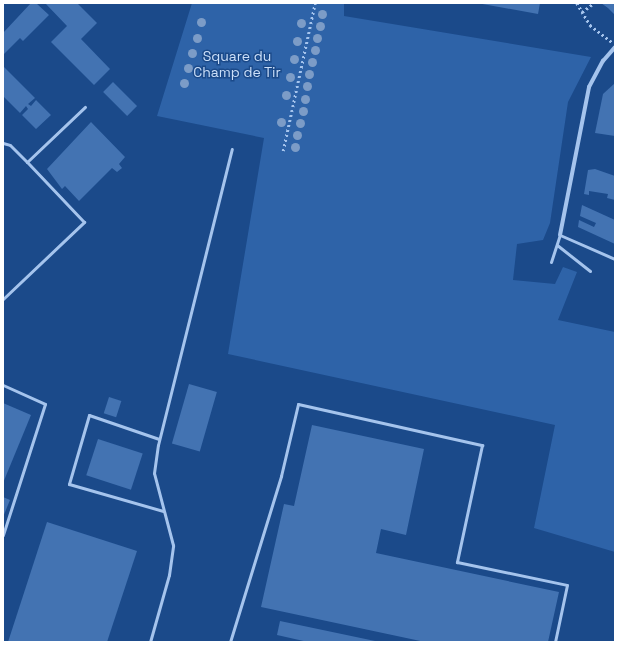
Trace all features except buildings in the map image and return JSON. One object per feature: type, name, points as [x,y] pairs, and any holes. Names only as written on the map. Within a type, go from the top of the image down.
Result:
[{"type":"street","points":[[560,236],[589,87],[603,61],[615,46]]},
{"type":"lane","points":[[27,162],[85,107]]},
{"type":"lane","points":[[3,143],[10,145],[84,222],[3,299]]},
{"type":"lane","points":[[150,642],[169,575],[173,545],[154,473],[159,439],[232,149]]},
{"type":"lane","points":[[551,262],[560,236],[615,259]]},
{"type":"lane","points":[[557,245],[590,271]]},
{"type":"lane","points":[[3,385],[45,404],[3,535]]},
{"type":"lane","points":[[230,642],[281,476],[298,404],[482,445],[457,562],[567,585],[555,642]]},
{"type":"lane","points":[[159,439],[90,416],[69,484],[163,511]]},
{"type":"path","points":[[283,151],[315,3]]},
{"type":"path","points":[[577,3],[590,25],[615,46]]},
{"type":"path","points":[[582,12],[594,3]]},
{"type":"green space","name":"Square du Champ de Tir","points":[[192,3],[344,3],[344,16],[591,57],[568,102],[550,223],[543,240],[517,244],[513,280],[555,284],[563,267],[577,272],[558,320],[615,332],[615,552],[534,528],[555,425],[228,354],[264,138],[157,116]]}]
